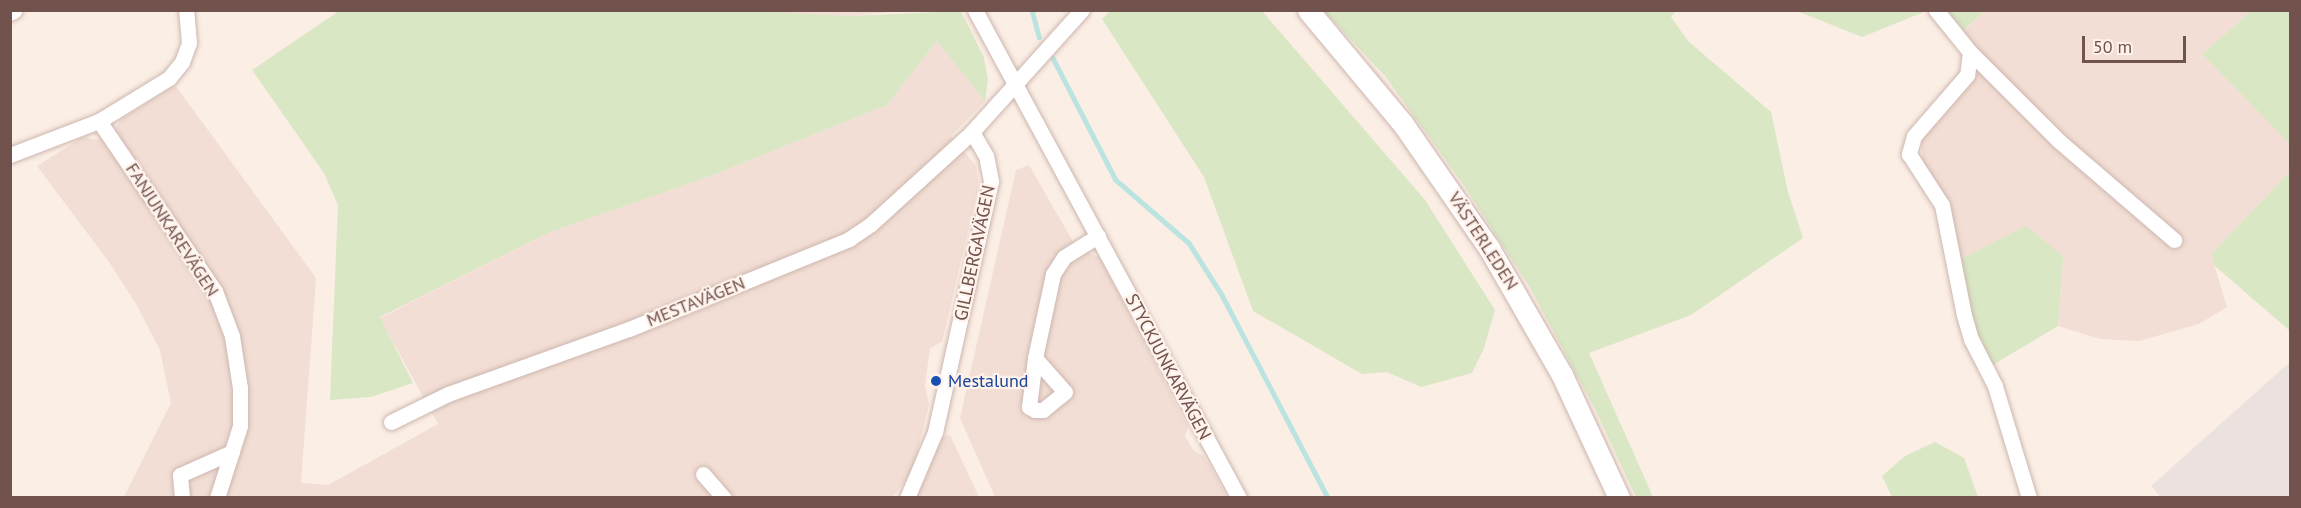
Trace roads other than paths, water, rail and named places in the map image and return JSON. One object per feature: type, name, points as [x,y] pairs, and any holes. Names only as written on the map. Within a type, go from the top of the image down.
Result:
[{"type":"main road","name":"VÄSTERLEDEN","points":[[1308,10],[1403,124],[1489,248],[1562,375],[1619,498]]},
{"type":"street","points":[[10,155],[99,121],[149,93],[182,62],[189,43],[186,10]]},
{"type":"street","name":"STYCKJUNKARVÄGEN","points":[[975,10],[1239,498]]},
{"type":"street","points":[[972,132],[1082,10]]},
{"type":"street","points":[[1936,10],[1970,52],[2059,141],[2174,240]]},
{"type":"street","points":[[1970,52],[1968,75],[1914,136],[1909,154],[1942,206],[1971,339],[1995,386],[2029,498]]},
{"type":"street","name":"FANJUNKAREVÄGEN","points":[[99,121],[208,282],[225,313],[240,388],[240,426],[218,498]]},
{"type":"street","name":"MESTAVÄGEN","points":[[391,422],[448,394],[628,329],[849,240],[885,213],[972,132]]},
{"type":"street","name":"GILLBERGAVÄGEN","points":[[907,498],[935,432],[991,181],[986,156],[972,132]]},
{"type":"street","points":[[1035,358],[1056,266],[1098,236]]},
{"type":"street","points":[[182,498],[180,475],[232,452]]},
{"type":"street","points":[[703,474],[724,498]]},
{"type":"waterway","points":[[1032,10],[1039,37]]},
{"type":"waterway","points":[[1053,58],[1116,180],[1189,243],[1222,295],[1328,498]]},
{"type":"place","name":"Mestalund","points":[[936,381]]}]
